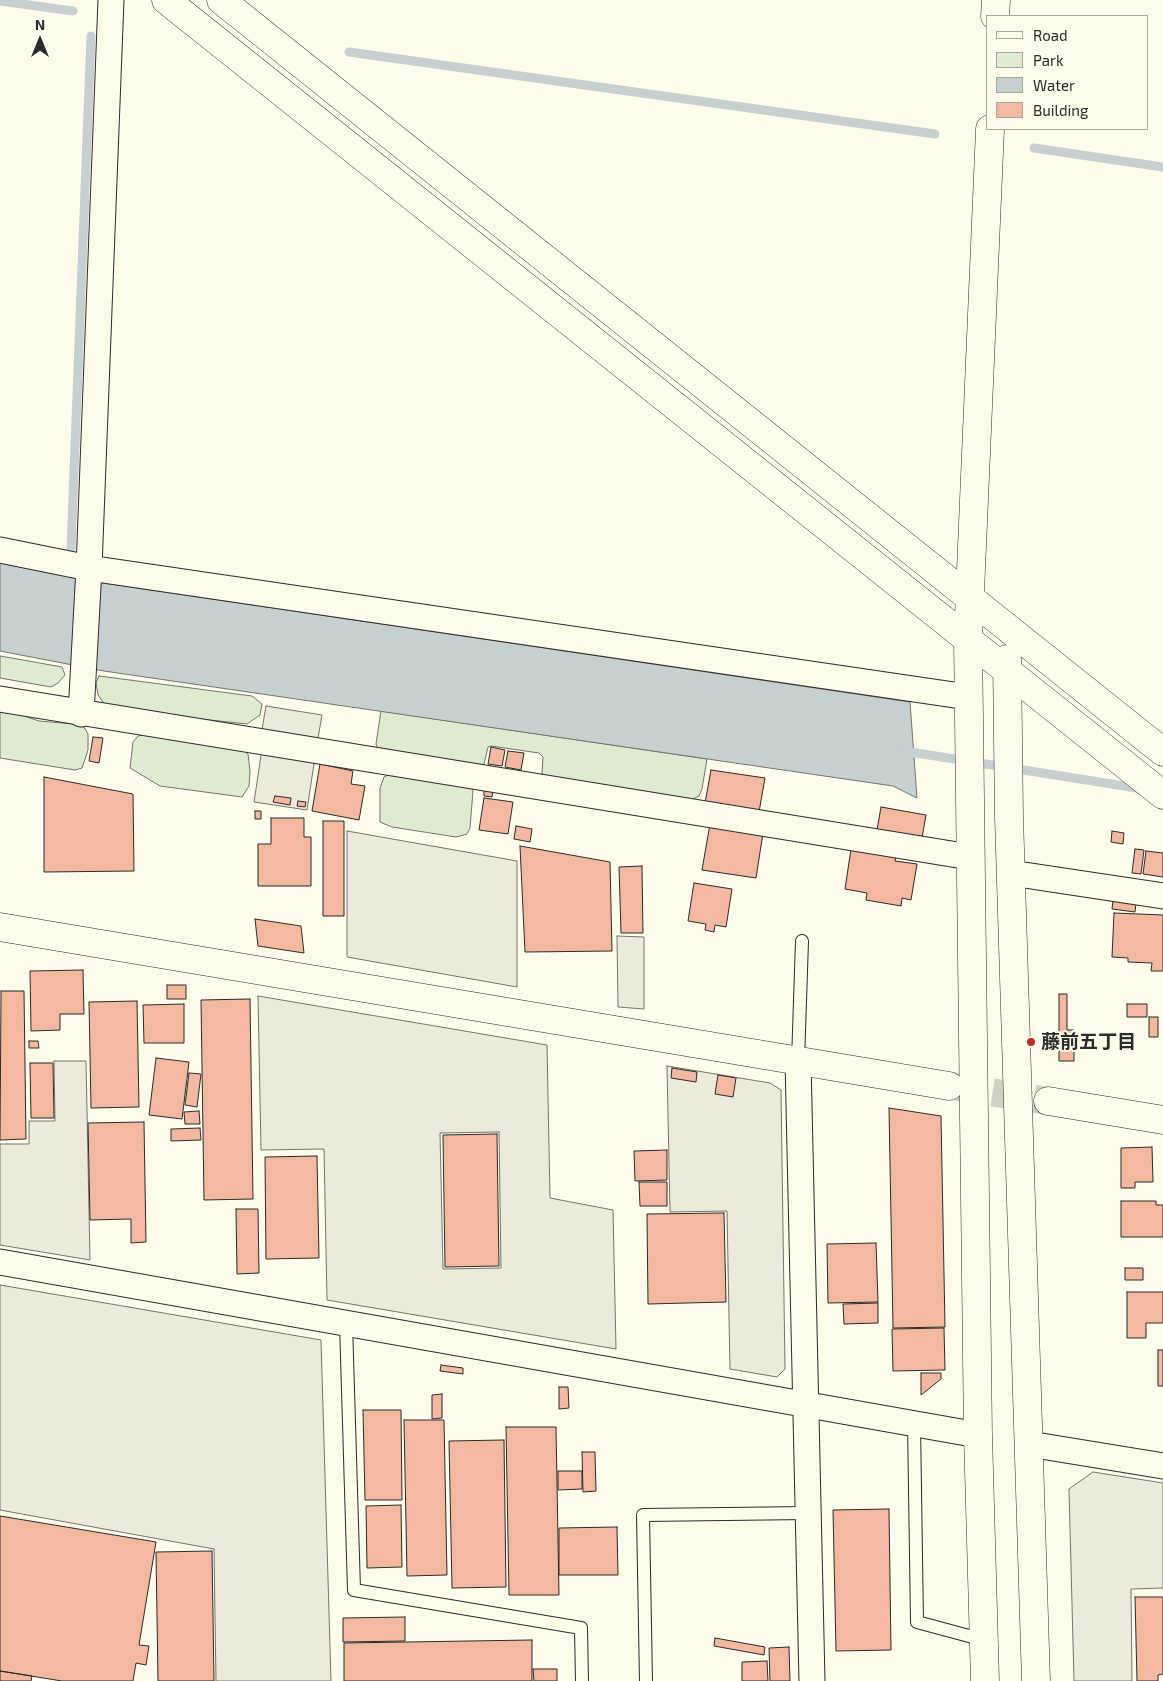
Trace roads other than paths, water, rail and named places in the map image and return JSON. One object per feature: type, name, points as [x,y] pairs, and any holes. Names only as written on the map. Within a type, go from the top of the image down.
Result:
[{"type":"street","points":[[81,714],[89,568],[111,0]]},
{"type":"street","points":[[166,0],[1163,795]]},
{"type":"street","points":[[220,0],[1163,752]]},
{"type":"street","points":[[996,0],[996,15]]},
{"type":"street","points":[[985,1681],[978,1435],[968,639],[990,130]]},
{"type":"street","points":[[0,550],[89,568],[968,697]]},
{"type":"street","points":[[1007,627],[1009,817],[1036,1681]]},
{"type":"street","points":[[0,699],[81,714],[970,857]]},
{"type":"street","points":[[1011,873],[1163,896]]},
{"type":"street","points":[[0,927],[949,1086]]},
{"type":"street","points":[[798,1061],[812,1681]]},
{"type":"street","points":[[1048,1101],[1163,1120]]},
{"type":"street","points":[[0,1262],[978,1435]]},
{"type":"street","points":[[1030,1444],[1163,1466]]},
{"type":"lane","points":[[798,1061],[802,941]]},
{"type":"lane","points":[[346,1323],[354,1590],[581,1628],[582,1681]]},
{"type":"lane","points":[[914,1423],[917,1622],[984,1640]]},
{"type":"lane","points":[[646,1681],[643,1516],[808,1513]]},
{"type":"water","points":[[0,563],[97,582],[910,702],[917,798],[893,786],[104,671],[0,651]]},
{"type":"waterway","points":[[0,1],[73,11]]},
{"type":"waterway","points":[[71,549],[91,36]]},
{"type":"waterway","points":[[349,52],[935,134]]},
{"type":"waterway","points":[[1034,148],[1163,167]]},
{"type":"waterway","points":[[904,751],[1143,789]]},
{"type":"tunnel","points":[[951,1086],[1048,1101]]},
{"type":"place","name":"藤前五丁目","points":[[1031,1042]]}]
